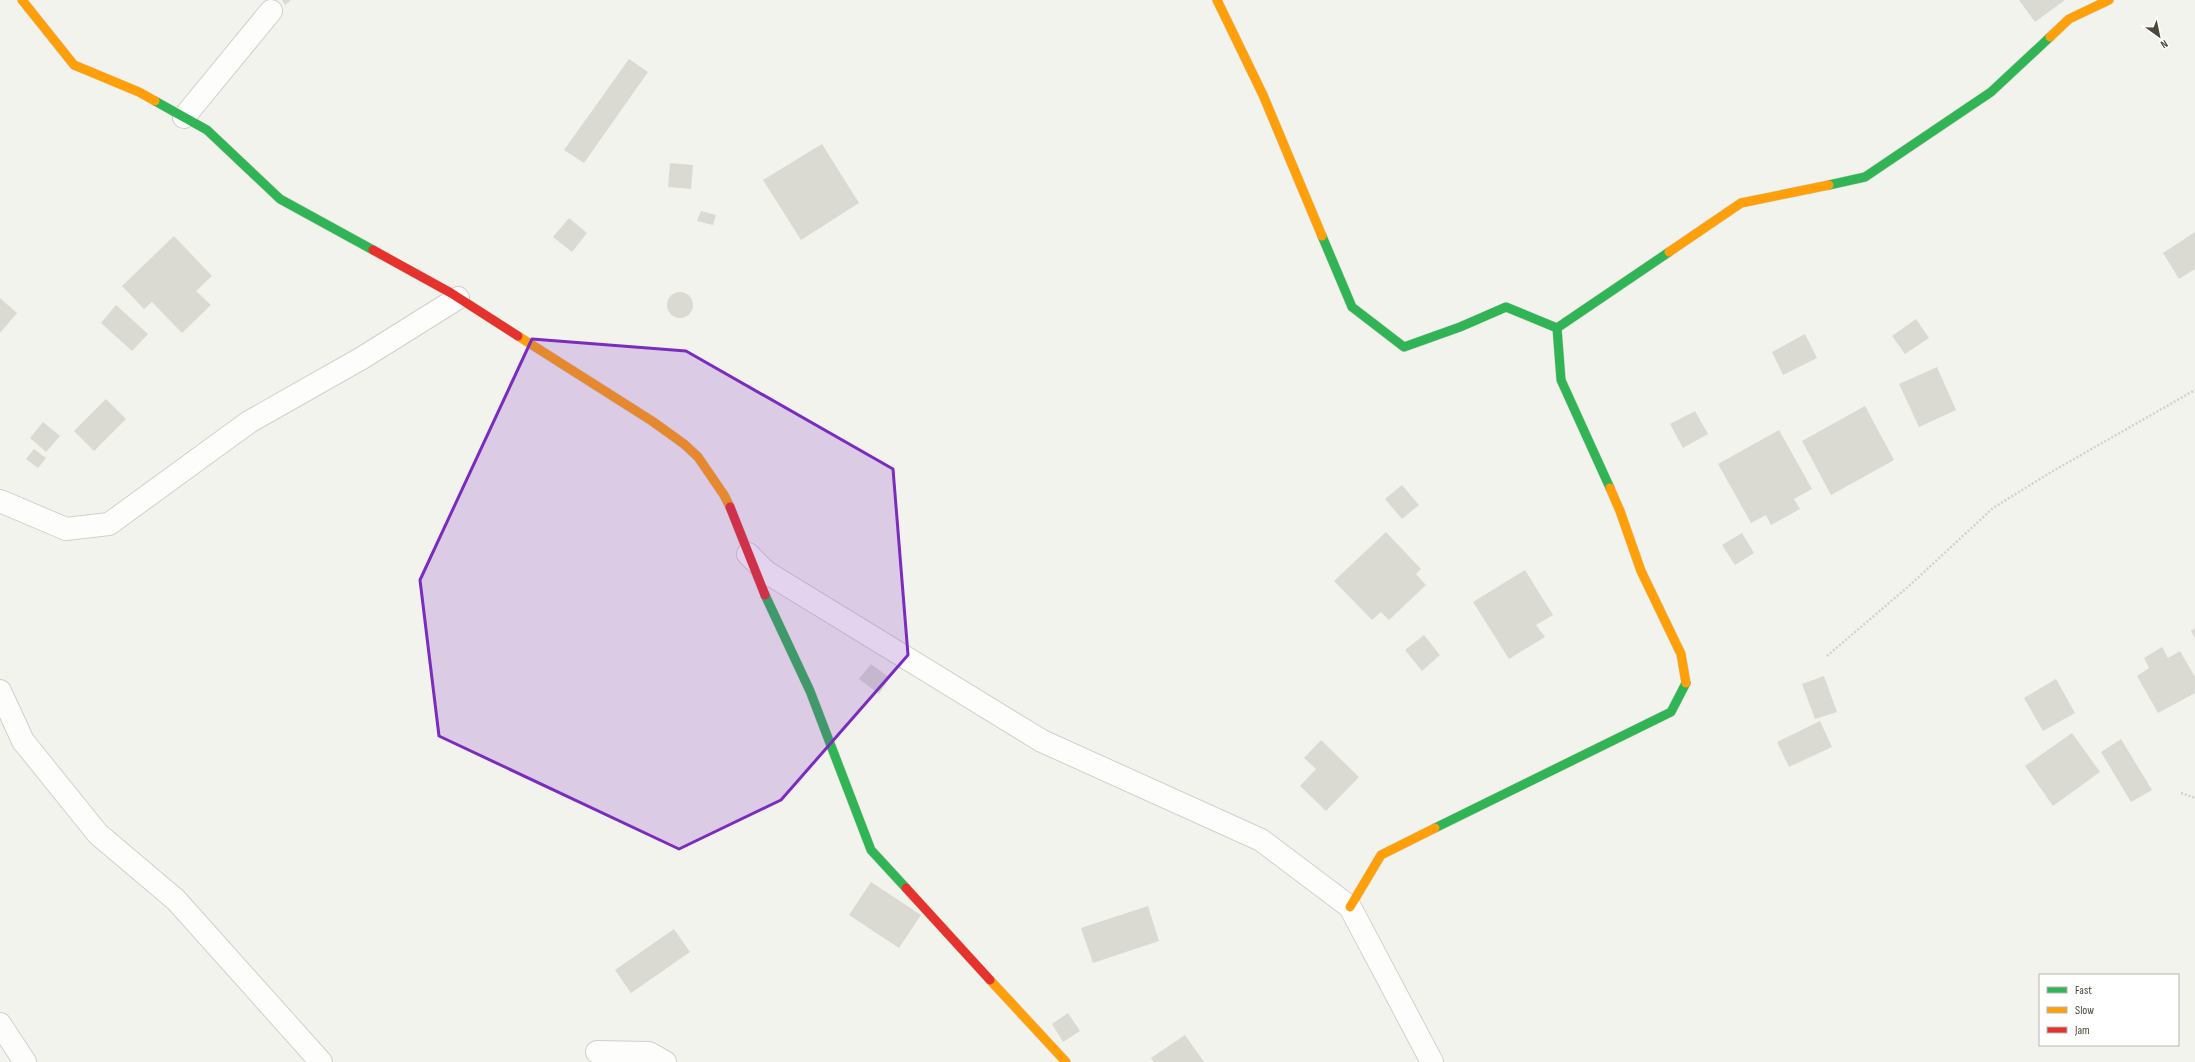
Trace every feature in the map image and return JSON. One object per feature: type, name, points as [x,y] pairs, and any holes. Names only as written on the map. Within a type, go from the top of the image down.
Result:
[{"type":"street","points":[[22,0],[74,65],[139,92],[207,130],[280,199],[458,298],[645,417],[684,444],[702,463],[724,495],[788,647],[810,691],[872,850],[1066,1062]]},
{"type":"street","points":[[1218,0],[1263,95],[1352,307],[1404,347],[1460,327],[1506,307],[1557,328]]},
{"type":"street","points":[[1557,328],[1741,202],[1865,177],[1991,92],[2069,19],[2109,0]]},
{"type":"street","points":[[184,117],[271,11]]},
{"type":"street","points":[[0,501],[66,529],[109,524],[249,422],[362,358],[458,298]]},
{"type":"street","points":[[1350,907],[1381,855],[1671,712],[1686,683],[1681,654],[1641,571],[1620,511],[1561,380],[1557,328]]},
{"type":"street","points":[[748,554],[766,572],[1042,741],[1260,840],[1350,907],[1432,1062]]},
{"type":"street","points":[[0,692],[23,741],[98,834],[176,900],[320,1062]]},
{"type":"street","points":[[0,1024],[25,1062]]},
{"type":"street","points":[[597,1052],[649,1053],[665,1062]]},
{"type":"path","points":[[1827,656],[1910,585],[1993,508],[2053,471],[2195,390]]},
{"type":"path","points":[[2181,793],[2195,798]]},
{"type":"highlighted area","points":[[532,339],[686,351],[893,469],[908,655],[781,800],[679,849],[439,736],[420,580]]},
{"type":"building","points":[[282,0],[291,0],[285,5]]},
{"type":"building","points":[[2019,0],[2065,0],[2035,22]]},
{"type":"building","points":[[629,59],[648,72],[584,163],[564,150]]},
{"type":"building","points":[[822,144],[859,203],[801,240],[763,180]]},
{"type":"building","points":[[670,163],[693,165],[691,189],[668,187]]},
{"type":"building","points":[[701,211],[716,215],[713,225],[697,221]]},
{"type":"building","points":[[569,218],[587,233],[572,252],[553,237]]},
{"type":"building","points":[[2195,232],[2195,269],[2179,279],[2163,253]]},
{"type":"building","points":[[174,236],[212,276],[196,291],[211,305],[182,333],[152,302],[144,309],[122,286]]},
{"type":"building","points":[[680,292],[689,296],[693,305],[689,314],[680,318],[671,314],[667,305],[671,296]]},
{"type":"building","points":[[0,298],[17,313],[0,333]]},
{"type":"building","points":[[116,305],[148,334],[132,351],[101,323]]},
{"type":"building","points":[[1916,319],[1929,338],[1905,354],[1892,336]]},
{"type":"building","points":[[1805,334],[1817,358],[1783,375],[1772,352]]},
{"type":"building","points":[[1937,367],[1956,410],[1919,427],[1899,384]]},
{"type":"building","points":[[106,399],[126,419],[94,451],[74,431]]},
{"type":"building","points":[[1865,406],[1894,460],[1831,495],[1802,441]]},
{"type":"building","points":[[1695,411],[1708,434],[1683,448],[1670,424]]},
{"type":"building","points":[[43,422],[60,436],[46,452],[30,438]]},
{"type":"building","points":[[1779,430],[1812,489],[1794,499],[1800,509],[1771,525],[1766,515],[1751,523],[1718,464]]},
{"type":"building","points":[[34,449],[46,458],[38,468],[26,459]]},
{"type":"building","points":[[1402,485],[1419,505],[1402,519],[1385,499]]},
{"type":"building","points":[[1386,532],[1421,569],[1416,574],[1426,585],[1389,620],[1381,612],[1372,620],[1334,581]]},
{"type":"building","points":[[1742,533],[1754,553],[1735,565],[1722,545]]},
{"type":"building","points":[[1525,570],[1553,615],[1536,625],[1545,637],[1509,659],[1473,602]]},
{"type":"building","points":[[2195,628],[2195,638],[2191,631]]},
{"type":"building","points":[[1424,635],[1440,655],[1422,671],[1405,650]]},
{"type":"building","points":[[2162,647],[2168,658],[2180,651],[2195,677],[2195,693],[2158,713],[2137,676],[2149,668],[2144,658]]},
{"type":"building","points":[[871,664],[890,678],[879,694],[859,679]]},
{"type":"building","points":[[1824,676],[1837,712],[1815,719],[1802,684]]},
{"type":"building","points":[[2056,679],[2075,713],[2043,731],[2024,698]]},
{"type":"building","points":[[1820,721],[1832,747],[1789,767],[1777,742]]},
{"type":"building","points":[[2072,733],[2100,772],[2053,806],[2025,766]]},
{"type":"building","points":[[2121,739],[2152,790],[2131,802],[2101,752]]},
{"type":"building","points":[[1321,740],[1359,777],[1326,811],[1300,786],[1316,769],[1304,758]]},
{"type":"building","points":[[871,882],[921,915],[899,948],[849,915]]},
{"type":"building","points":[[1148,906],[1159,941],[1093,963],[1081,928]]},
{"type":"building","points":[[674,929],[690,952],[631,993],[615,970]]},
{"type":"building","points":[[1068,1013],[1080,1031],[1063,1042],[1052,1024]]},
{"type":"building","points":[[1185,1035],[1204,1062],[1154,1062],[1151,1058]]},
{"type":"traffic: fast","points":[[1829,185],[1865,177],[1991,92],[2050,37]]},
{"type":"traffic: fast","points":[[155,101],[207,130],[280,199],[373,250]]},
{"type":"traffic: fast","points":[[1322,236],[1352,307],[1404,347],[1460,327],[1506,307],[1557,328]]},
{"type":"traffic: fast","points":[[1610,488],[1561,380],[1557,328],[1669,252]]},
{"type":"traffic: fast","points":[[765,595],[810,691],[871,850],[906,888]]},
{"type":"traffic: fast","points":[[1435,828],[1671,712],[1686,683]]},
{"type":"traffic: slow","points":[[22,0],[74,65],[139,92],[155,101]]},
{"type":"traffic: slow","points":[[1217,0],[1263,95],[1322,236]]},
{"type":"traffic: slow","points":[[2050,37],[2069,19],[2109,0]]},
{"type":"traffic: slow","points":[[1669,252],[1741,203],[1829,185]]},
{"type":"traffic: slow","points":[[518,336],[652,421],[684,444],[698,457],[724,495],[730,507]]},
{"type":"traffic: slow","points":[[1610,488],[1620,511],[1641,571],[1681,654],[1686,683]]},
{"type":"traffic: slow","points":[[1350,907],[1381,855],[1435,828]]},
{"type":"traffic: slow","points":[[990,980],[1066,1062]]},
{"type":"traffic: jam","points":[[373,250],[451,293],[518,336]]},
{"type":"traffic: jam","points":[[730,507],[765,595]]},
{"type":"traffic: jam","points":[[906,888],[990,980]]}]
